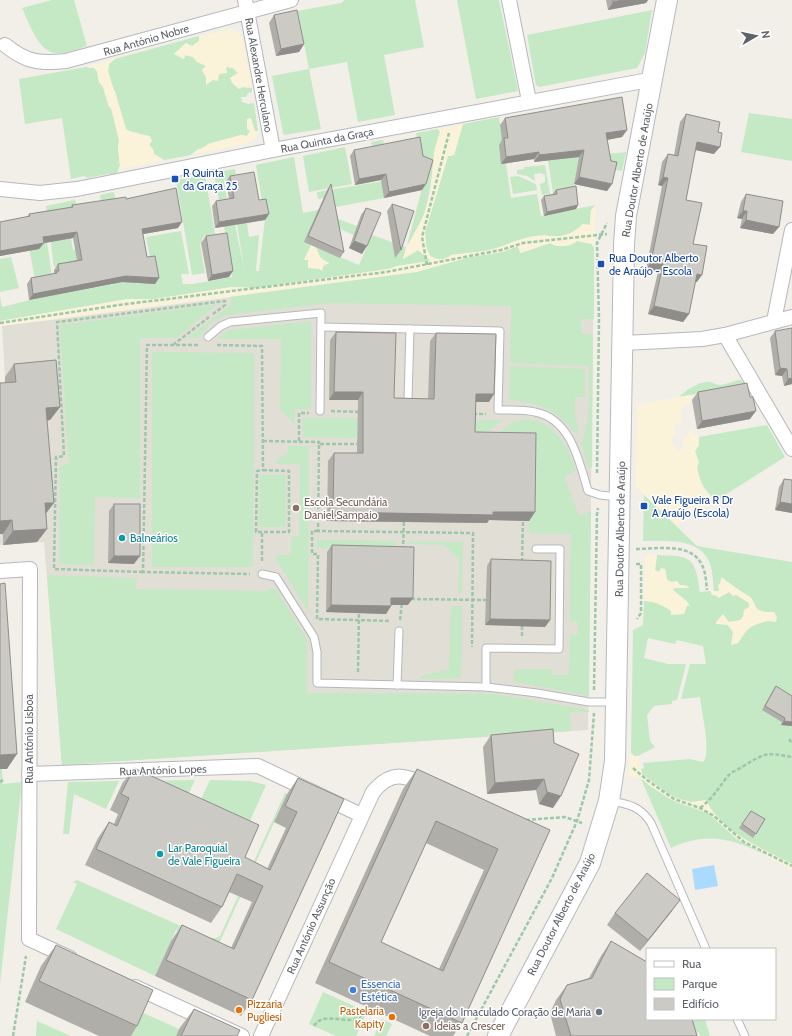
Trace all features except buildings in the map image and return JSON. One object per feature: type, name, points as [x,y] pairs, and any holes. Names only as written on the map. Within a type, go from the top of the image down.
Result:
[{"type":"main road","name":"Rua Doutor Alberto de Araújo","points":[[498,1036],[590,863],[609,801],[616,761],[625,231],[633,176],[654,78],[667,0]]},
{"type":"street","name":"Rua António Nobre","points":[[5,45],[18,56],[33,61],[48,63],[66,61],[246,6],[291,0]]},
{"type":"street","points":[[509,0],[529,101]]},
{"type":"street","name":"Rua Alexandre Herculano","points":[[246,6],[273,150]]},
{"type":"street","name":"Rua Quinta da Graça","points":[[0,189],[40,193],[77,189],[273,150],[654,78]]},
{"type":"street","points":[[774,321],[792,230]]},
{"type":"street","points":[[624,344],[702,339],[725,335],[792,317]]},
{"type":"street","points":[[725,335],[792,449]]},
{"type":"street","name":"Rua António Lisboa","points":[[0,571],[30,569],[29,939]]},
{"type":"street","name":"Rua António Lopes","points":[[29,774],[258,766],[362,815]]},
{"type":"street","name":"Rua António Assunção","points":[[261,1036],[373,792],[380,783],[394,777],[413,779],[442,792]]},
{"type":"street","points":[[29,939],[85,965]]},
{"type":"street","points":[[121,981],[242,1036]]},
{"type":"lane","points":[[208,338],[221,326],[230,322],[321,313],[320,411]]},
{"type":"lane","points":[[321,327],[500,331],[498,410],[522,410],[548,416],[568,436],[577,453],[588,491],[600,495],[620,497]]},
{"type":"lane","points":[[408,400],[410,329]]},
{"type":"lane","points":[[486,687],[486,648],[559,649],[560,549],[536,549]]},
{"type":"lane","points":[[262,574],[276,577],[314,637],[317,652],[317,683],[486,687],[537,692],[589,702],[617,702]]},
{"type":"lane","points":[[397,685],[399,631]]},
{"type":"lane","points":[[609,801],[630,804],[645,813],[651,823],[706,948]]},
{"type":"lane","points":[[737,1020],[745,1036]]},
{"type":"path","points":[[427,265],[422,237],[448,139],[448,117]]},
{"type":"path","points":[[0,323],[119,305],[379,273],[427,265],[468,255],[501,250],[523,243],[625,231]]},
{"type":"path","points":[[172,345],[225,305],[225,301],[57,322],[64,456],[56,457],[54,569],[262,574],[262,532]]},
{"type":"path","points":[[597,477],[599,319]]},
{"type":"path","points":[[143,572],[147,345],[203,345]]},
{"type":"path","points":[[211,345],[262,346],[262,470]]},
{"type":"path","points":[[299,441],[299,413],[304,413]]},
{"type":"path","points":[[262,441],[319,442],[319,444],[364,444]]},
{"type":"path","points":[[318,531],[319,444]]},
{"type":"path","points":[[262,470],[289,471],[289,532],[256,532],[257,471],[262,470]]},
{"type":"path","points":[[594,695],[596,514],[600,502]]},
{"type":"path","points":[[403,556],[404,517]]},
{"type":"path","points":[[522,566],[523,518]]},
{"type":"path","points":[[400,621],[317,619],[318,554],[312,554],[312,531],[473,533],[472,648],[486,648]]},
{"type":"path","points":[[619,549],[677,548],[688,551],[696,556],[702,565],[707,590]]},
{"type":"path","points":[[399,631],[402,599]]},
{"type":"path","points":[[410,599],[486,600]]},
{"type":"path","points":[[358,684],[359,613]]},
{"type":"path","points":[[467,1036],[552,878],[577,821],[589,780],[594,708]]},
{"type":"path","points":[[788,739],[792,743]]},
{"type":"path","points":[[700,808],[718,791],[728,776],[751,760],[762,754],[776,754],[792,757]]},
{"type":"path","points":[[616,761],[633,768],[674,799],[700,808],[714,816],[744,842],[792,866]]},
{"type":"path","points":[[520,820],[556,816],[577,821]]},
{"type":"path","points":[[13,1036],[29,939]]},
{"type":"path","points":[[314,1026],[318,1022],[326,1019],[355,1020],[363,1016],[366,1010]]},
{"type":"shaded area","name":"Escola Secundária Daniel Sampaio","points":[[594,248],[588,730],[62,765],[44,542],[0,545],[0,395],[6,395],[2,326],[226,298]]},
{"type":"green space","points":[[52,0],[74,0],[87,46],[68,52],[57,53],[50,52],[39,42],[22,8]]},
{"type":"green space","points":[[345,0],[415,0],[424,47],[384,55],[395,115],[358,122],[347,62],[309,69],[298,11],[341,3]]},
{"type":"green space","points":[[457,0],[499,0],[518,91],[476,99]]},
{"type":"green space","points":[[652,10],[645,53],[637,68],[539,87],[536,85],[527,35]]},
{"type":"green space","points":[[199,36],[199,41],[192,46],[186,43],[174,54],[184,59],[185,55],[194,57],[206,66],[202,70],[206,77],[219,74],[226,66],[233,68],[238,73],[230,78],[243,87],[252,88],[252,92],[248,93],[246,97],[241,97],[242,102],[249,104],[254,103],[258,131],[250,131],[247,136],[241,135],[208,144],[205,148],[198,149],[191,155],[164,160],[154,154],[145,139],[138,133],[126,129],[108,71],[109,64],[115,59]]},
{"type":"green space","points":[[86,67],[94,68],[97,71],[99,82],[103,87],[109,107],[111,108],[119,140],[118,148],[120,166],[116,175],[107,174],[88,178],[84,176],[71,179],[62,118],[25,124],[19,79]]},
{"type":"green space","points":[[309,69],[321,129],[284,135],[272,76]]},
{"type":"green space","points":[[749,113],[792,119],[792,161],[741,152]]},
{"type":"green space","points":[[499,117],[511,198],[537,194],[541,216],[596,205],[591,210],[590,225],[583,224],[572,232],[561,236],[535,236],[491,250],[451,255],[444,259],[438,259],[430,256],[426,246],[425,232],[448,156],[454,155],[463,124]]},
{"type":"green space","points":[[438,129],[440,132],[436,146],[427,205],[416,233],[407,245],[425,177],[421,166],[416,133]]},
{"type":"green space","points":[[383,140],[391,184],[384,198],[330,208],[328,197],[318,199],[317,192],[384,181],[371,142]]},
{"type":"green space","points":[[345,147],[352,184],[309,192],[303,156]]},
{"type":"green space","points":[[626,152],[622,171],[578,162],[573,190],[553,193],[548,160]]},
{"type":"green space","points":[[294,157],[303,213],[323,209],[324,214],[371,231],[367,241],[327,223],[314,239],[304,260],[308,259],[324,265],[329,263],[321,259],[316,247],[359,265],[372,235],[406,247],[403,259],[418,250],[431,261],[397,266],[389,269],[254,288],[232,287],[155,299],[128,299],[0,321],[0,296],[2,307],[38,298],[115,284],[100,195],[114,192],[130,274],[130,283],[155,284],[146,237],[181,231],[189,274],[181,274],[183,284],[193,284],[232,277],[224,226],[235,224],[245,273],[236,219],[246,217],[249,237],[259,235],[256,271],[259,271],[265,219],[256,165]]},
{"type":"green space","points":[[545,165],[550,194],[542,195],[540,184],[545,182],[545,175],[541,173],[534,174],[535,181],[527,176],[517,174],[517,170],[524,169],[524,167]]},
{"type":"green space","points":[[235,169],[236,177],[224,180],[228,206],[221,212],[214,173]]},
{"type":"green space","points":[[205,175],[215,234],[204,236],[200,244],[205,273],[192,275],[176,180]]},
{"type":"green space","points":[[518,176],[536,184],[537,190],[513,194],[510,177]]},
{"type":"green space","points":[[75,200],[77,207],[66,209],[73,250],[78,249],[81,268],[73,264],[54,267],[46,206]]},
{"type":"green space","points":[[577,241],[592,244],[594,248],[594,319],[581,319],[581,334],[593,334],[592,468],[589,468],[581,443],[587,425],[588,416],[589,366],[510,363],[511,306],[330,303],[226,315],[212,322],[198,338],[187,338],[231,305],[230,297],[416,272],[470,257],[502,252],[518,246],[521,253],[550,243],[557,246],[564,246],[571,245]]},
{"type":"green space","points":[[47,242],[52,277],[36,285],[29,247]]},
{"type":"green space","points":[[11,257],[19,288],[0,292],[0,259]]},
{"type":"green space","points":[[218,304],[176,338],[140,338],[140,498],[95,497],[94,565],[59,564],[60,466],[69,464],[60,325]]},
{"type":"green space","points":[[311,321],[311,409],[295,409],[295,425],[280,409],[281,339],[217,339],[226,332],[232,330]]},
{"type":"green space","points":[[152,352],[254,353],[253,567],[152,567]]},
{"type":"green space","points":[[510,366],[585,369],[585,397],[575,397],[575,413],[579,433],[575,433],[569,425],[554,413],[538,405],[529,402],[509,400]]},
{"type":"green space","points":[[740,380],[747,385],[679,397],[692,387],[703,382],[710,382],[719,385]]},
{"type":"green space","points":[[303,418],[358,418],[357,438],[303,437]]},
{"type":"green space","points":[[526,419],[536,421],[553,430],[565,445],[576,471],[564,476],[579,516],[591,511],[589,696],[514,682],[515,669],[552,669],[552,675],[569,675],[570,634],[578,634],[578,622],[570,622],[571,534],[529,533],[530,441],[488,440],[513,422]]},
{"type":"green space","points":[[470,420],[503,420],[475,440]]},
{"type":"green space","points":[[767,425],[785,457],[717,500],[706,490],[698,472],[695,451],[699,445],[699,437]]},
{"type":"green space","points":[[288,446],[309,446],[308,611],[276,559],[276,555],[291,555],[291,537],[299,536],[300,464],[277,464],[277,459],[288,454]]},
{"type":"green space","points":[[260,475],[286,475],[286,527],[259,527]]},
{"type":"green space","points":[[644,495],[697,546],[792,562],[792,864],[733,831],[713,812],[706,801],[697,802],[679,799],[664,791],[642,774],[641,769],[644,768],[643,763],[690,759],[703,762],[706,750],[706,741],[700,697],[681,699],[690,664],[706,664],[703,646],[677,640],[675,644],[648,638],[644,658],[668,664],[686,664],[677,700],[672,701],[672,704],[654,706],[647,715],[650,741],[655,747],[638,756],[634,756],[631,753],[633,630],[643,625],[644,601],[662,605],[671,611],[671,615],[684,611],[688,602],[673,590],[674,588],[688,585],[680,585],[667,580],[665,569],[659,572],[655,570],[657,555],[678,556],[690,561],[696,572],[700,592],[710,591],[712,595],[721,596],[729,592],[740,596],[749,603],[749,607],[740,621],[729,622],[720,616],[733,632],[732,645],[751,627],[762,622],[776,622],[777,617],[774,612],[766,612],[758,609],[751,598],[721,578],[719,591],[714,591],[711,567],[707,557],[700,550],[683,543],[673,541],[643,541]]},
{"type":"green space","points":[[317,540],[396,541],[396,549],[317,548]]},
{"type":"green space","points":[[409,541],[463,542],[462,593],[458,593],[459,559],[444,545],[409,544]]},
{"type":"green space","points":[[47,575],[137,578],[136,589],[268,591],[269,588],[276,589],[307,640],[307,693],[495,694],[589,710],[589,712],[570,712],[571,731],[62,765]]},
{"type":"green space","points":[[451,606],[462,606],[461,678],[421,679],[421,676],[449,669]]},
{"type":"green space","points":[[0,769],[2,769],[3,784],[22,782],[0,984]]},
{"type":"green space","points":[[641,779],[676,802],[708,813],[737,839],[780,863],[753,849],[727,840],[701,839],[686,842],[671,848]]},
{"type":"green space","points":[[195,780],[181,810],[122,784],[123,781]]},
{"type":"green space","points":[[210,780],[250,781],[266,785],[246,830],[197,808]]},
{"type":"green space","points":[[119,781],[106,809],[74,794],[69,834],[63,834],[68,782]]},
{"type":"green space","points":[[285,793],[287,794],[217,948],[176,930],[155,976],[56,929],[77,884],[73,882],[77,880],[208,938],[216,938],[220,936]]},
{"type":"green space","points":[[323,992],[367,1012],[356,1036],[336,1036],[309,1024]]},
{"type":"green space","points":[[139,1011],[179,1029],[176,1036],[128,1036]]},
{"type":"green space","points":[[382,1019],[392,1024],[386,1036],[374,1036]]},
{"type":"green space","points":[[692,1020],[705,1020],[710,1036],[700,1036],[699,1032],[690,1035],[686,1022]]},
{"type":"green space","points":[[37,1021],[71,1036],[36,1036]]},
{"type":"sand","points":[[231,29],[240,34],[243,41],[252,88],[243,87],[239,89],[232,83],[230,78],[238,73],[233,68],[226,67],[227,73],[219,74],[218,81],[213,80],[206,85],[206,77],[202,70],[206,66],[197,62],[193,57],[185,55],[184,59],[174,54],[186,43],[192,46],[199,41],[199,36]]},
{"type":"sand","points":[[115,59],[109,64],[108,71],[126,129],[130,132],[150,136],[152,141],[149,145],[153,149],[154,154],[164,160],[118,170],[120,166],[118,148],[119,140],[111,108],[109,107],[103,87],[99,82],[97,71],[94,68],[86,67]]},
{"type":"sand","points":[[251,118],[255,131],[258,131],[256,137],[249,143],[191,155],[208,144],[241,135],[247,136],[250,131],[247,129],[247,119]]},
{"type":"sand","points":[[463,124],[454,155],[448,156],[425,232],[426,246],[430,256],[438,259],[444,259],[451,255],[491,250],[531,237],[565,235],[575,231],[583,224],[590,225],[591,210],[596,205],[594,248],[592,244],[577,241],[571,245],[564,246],[556,246],[550,243],[520,253],[518,246],[502,252],[470,257],[416,272],[0,326],[0,321],[128,299],[155,299],[232,287],[254,288],[389,269],[397,266],[431,261],[418,250],[403,259],[424,214],[430,197],[434,153],[440,132],[438,129]]},
{"type":"sand","points":[[314,239],[320,257],[330,263],[324,265],[322,271],[319,269],[308,268],[308,260],[304,260]]},
{"type":"sand","points":[[690,395],[691,400],[689,406],[685,404],[681,410],[681,422],[674,427],[675,434],[671,441],[679,452],[683,447],[682,439],[688,435],[691,428],[694,435],[698,434],[699,445],[695,451],[699,462],[697,469],[702,486],[708,494],[717,500],[677,525],[636,487],[637,405]]},
{"type":"sand","points":[[645,555],[657,555],[655,570],[659,572],[661,568],[665,569],[667,580],[671,582],[677,581],[680,585],[690,587],[674,588],[673,590],[690,605],[687,606],[684,614],[671,615],[671,611],[662,605],[644,601]]},
{"type":"sand","points":[[721,577],[751,598],[756,607],[761,611],[774,612],[776,622],[769,620],[749,627],[738,643],[731,645],[733,632],[729,625],[716,624],[716,622],[723,614],[729,622],[740,620],[743,617],[744,610],[749,607],[749,603],[736,595],[733,596],[729,592],[719,598],[710,591],[719,591],[718,585],[721,583]]},
{"type":"sand","points":[[631,753],[634,756],[638,756],[642,774],[663,790],[675,798],[691,802],[706,800],[713,812],[732,831],[792,864],[792,870],[737,839],[708,813],[670,799],[650,786],[639,776],[633,778],[628,776]]},
{"type":"water","points":[[714,865],[718,886],[695,890],[692,869]]},
{"type":"place","name":"R Quinta da Graça 25","points":[[175,179]]},
{"type":"place","name":"Rua Doutor Alberto de Araújo - Escola","points":[[601,264]]},
{"type":"place","name":"Vale Figueira R Dr A Araújo (Escola)","points":[[644,506]]},
{"type":"place","name":"Escola Secundária Daniel Sampaio","points":[[296,508]]},
{"type":"place","name":"Balneários","points":[[122,538]]},
{"type":"place","name":"Lar Paroquial de Vale Figueira","points":[[160,854]]},
{"type":"place","name":"Essencia Estética","points":[[353,990]]},
{"type":"place","name":"Pizzaria Pugliesi","points":[[239,1010]]},
{"type":"place","name":"Igreja do Imaculado Coração de Maria","points":[[599,1012]]},
{"type":"place","name":"Pastelaria Kapity","points":[[392,1017]]},
{"type":"place","name":"Ideias a Crescer","points":[[426,1026]]}]
